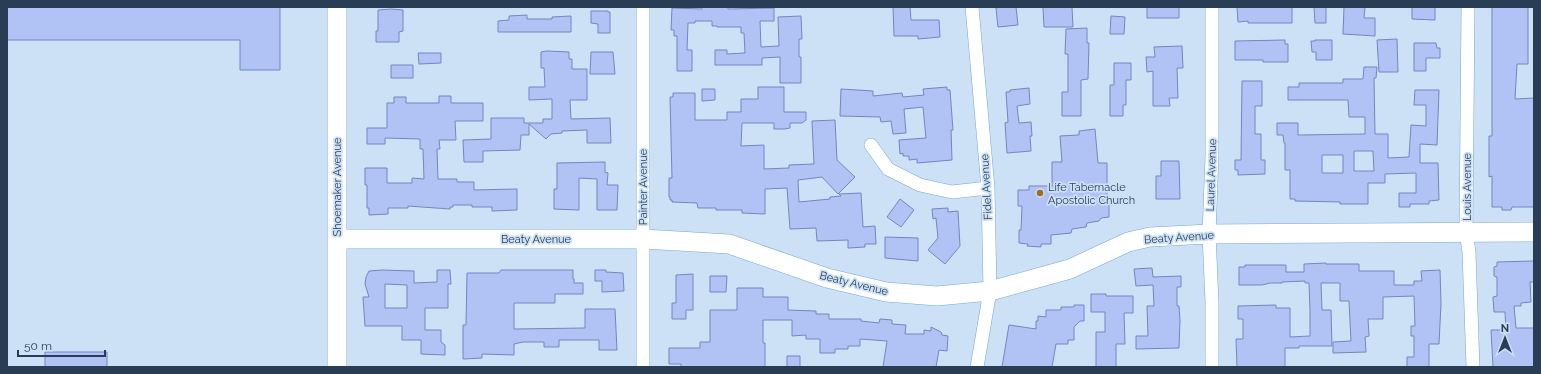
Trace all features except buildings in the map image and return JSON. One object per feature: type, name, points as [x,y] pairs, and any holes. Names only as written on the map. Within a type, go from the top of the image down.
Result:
[{"type":"street","name":"Shoemaker Avenue","points":[[337,367],[338,7]]},
{"type":"street","name":"Painter Avenue","points":[[643,7],[643,367]]},
{"type":"street","name":"Fidel Avenue","points":[[972,7],[988,188],[990,291],[977,367]]},
{"type":"street","name":"Laurel Avenue","points":[[1212,7],[1212,155],[1209,234],[1212,302],[1212,367]]},
{"type":"street","name":"Louis Avenue","points":[[1468,7],[1466,232],[1469,260],[1473,367]]},
{"type":"street","points":[[871,146],[888,169],[920,185],[952,192],[988,188]]},
{"type":"street","name":"Beaty Avenue","points":[[337,239],[643,239],[729,244],[827,278],[886,292],[937,296],[990,291],[1070,269],[1128,242],[1150,237],[1209,234],[1534,232]]},
{"type":"place","name":"Life Tabernacle Apostolic Church","points":[[1040,193]]}]
